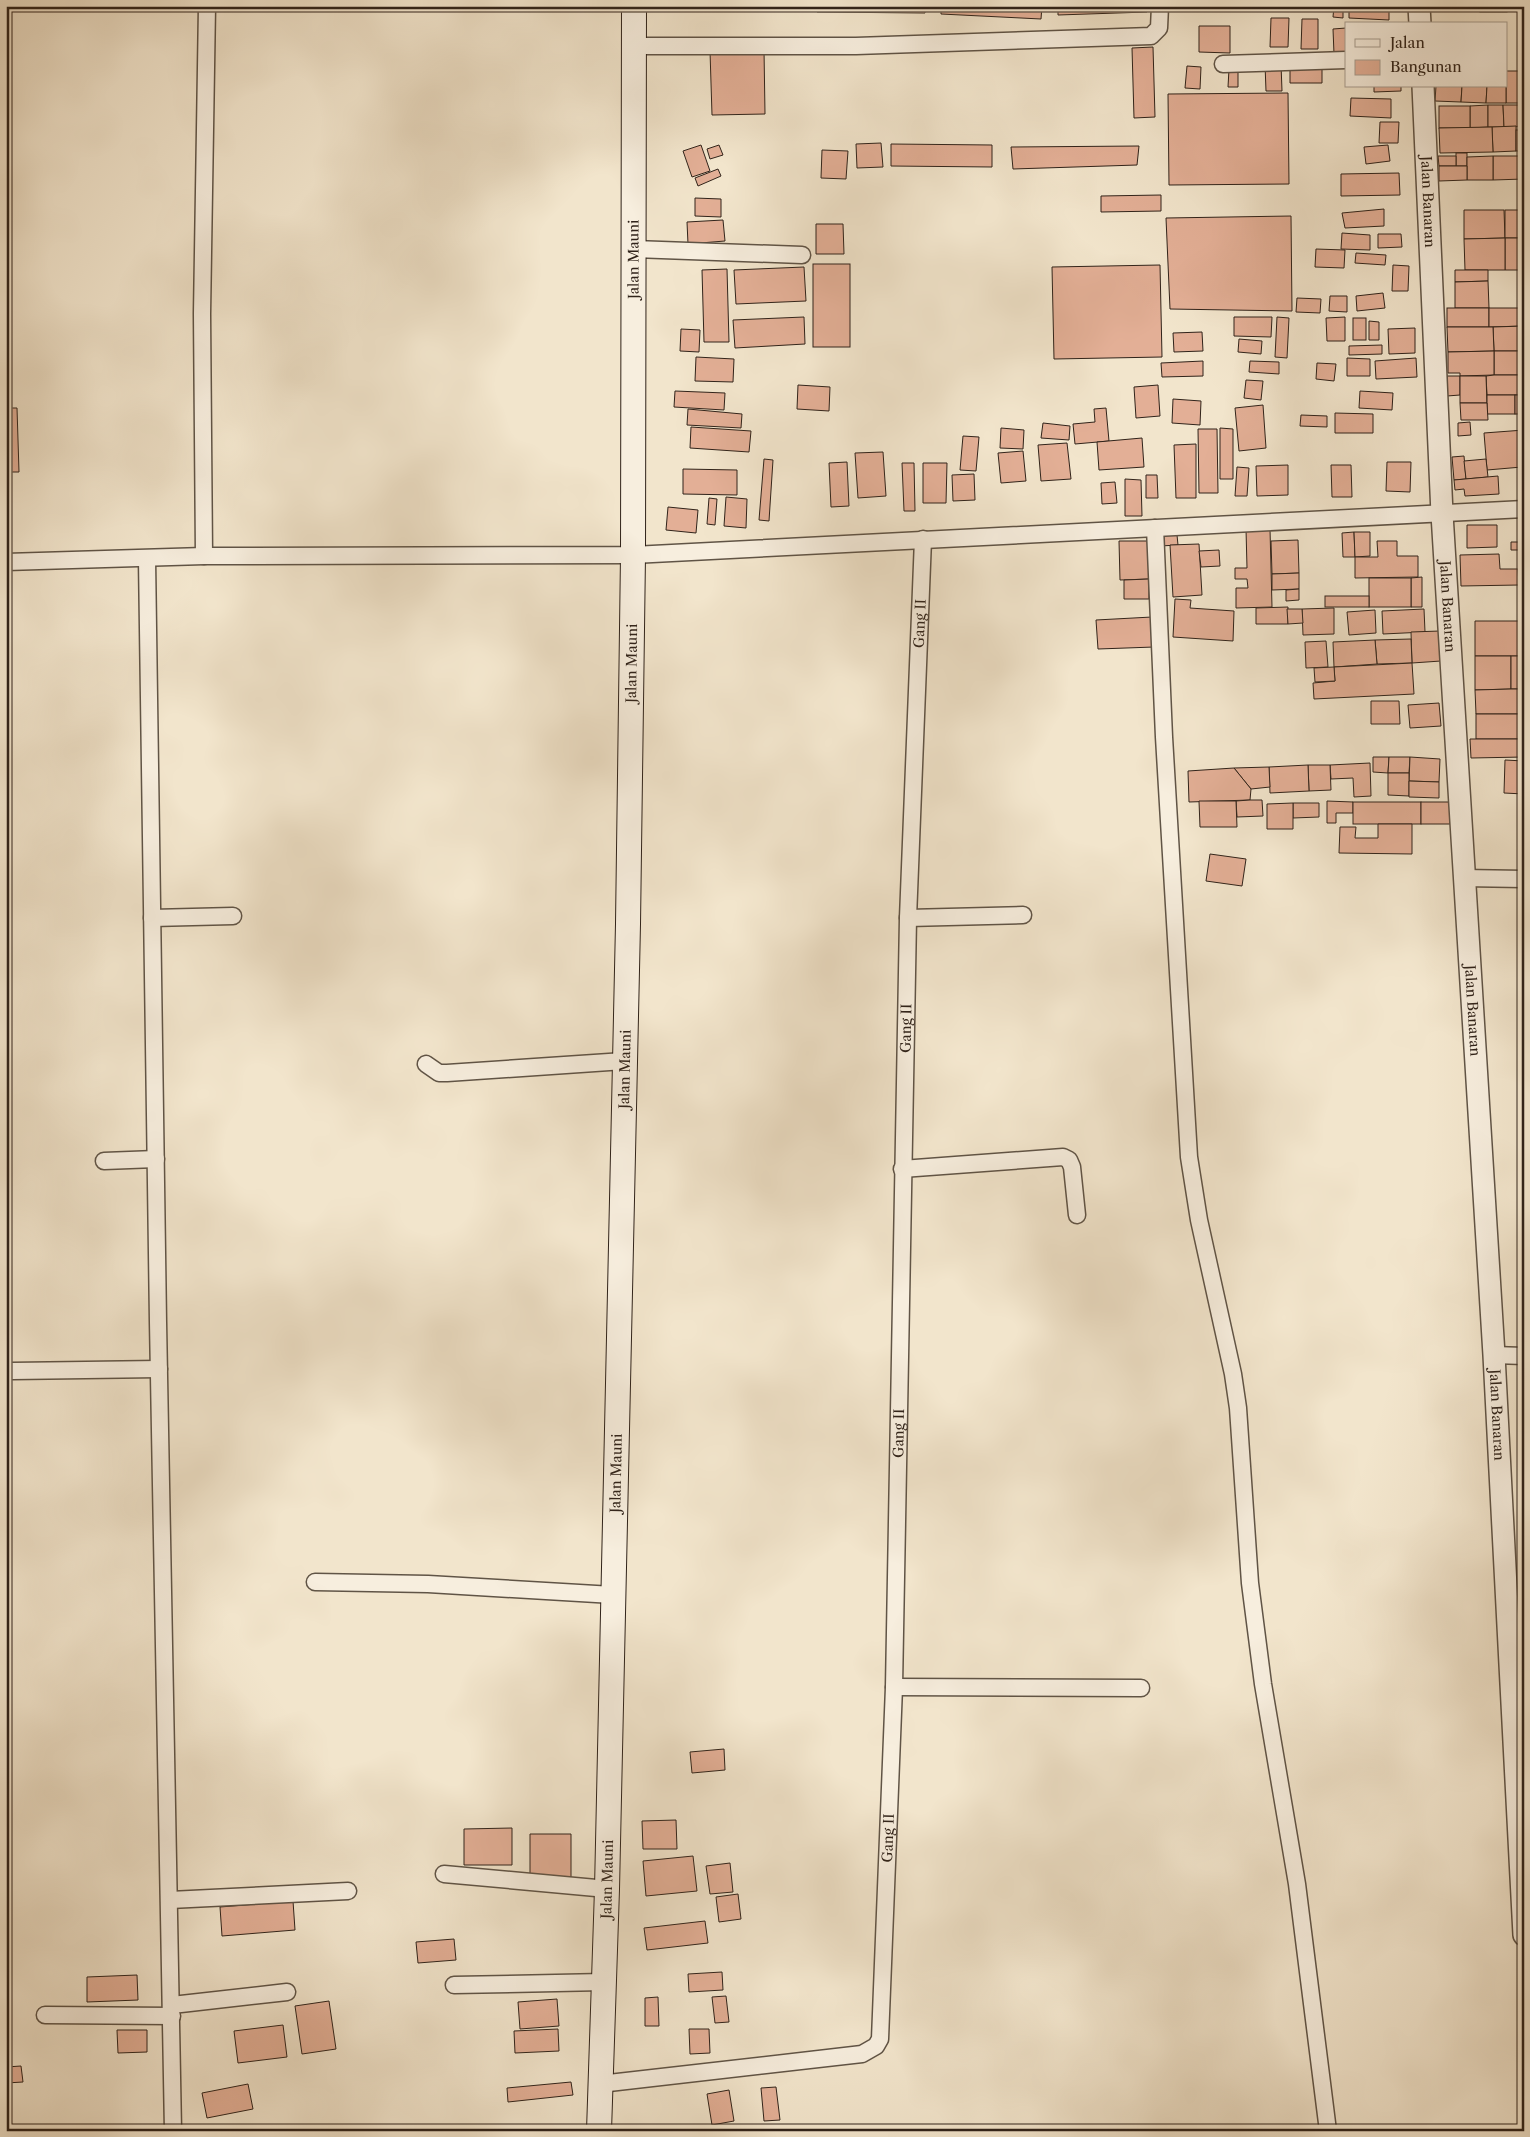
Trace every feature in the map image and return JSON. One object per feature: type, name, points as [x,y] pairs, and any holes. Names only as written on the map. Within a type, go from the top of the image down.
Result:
[{"type":"main road","name":"Jalan Mauni","points":[[599,2131],[607,1889],[621,1308],[624,1061],[628,924],[633,555],[634,6]]},
{"type":"street","points":[[204,556],[202,304],[207,6]]},
{"type":"street","points":[[635,46],[856,46],[1151,36],[1159,28],[1160,6]]},
{"type":"street","points":[[1419,6],[1420,22]]},
{"type":"street","points":[[1223,64],[1345,60]]},
{"type":"street","name":"Jalan Banaran","points":[[1423,88],[1442,514],[1463,878],[1494,1355],[1524,1935]]},
{"type":"street","points":[[634,250],[802,255]]},
{"type":"street","points":[[6,562],[204,556],[633,555],[1524,509]]},
{"type":"street","points":[[1155,528],[1164,737],[1190,1157],[1199,1220],[1234,1374],[1251,1593],[1263,1684],[1298,1884],[1328,2131]]},
{"type":"street","name":"Gang II","points":[[600,2084],[862,2054],[876,2046],[882,2031],[894,1687],[908,918],[923,539]]},
{"type":"street","points":[[147,559],[159,1369],[174,2131]]},
{"type":"street","points":[[1463,878],[1524,879]]},
{"type":"street","points":[[908,918],[1023,915]]},
{"type":"street","points":[[152,918],[233,916]]},
{"type":"street","points":[[426,1064],[439,1073],[447,1073],[624,1061]]},
{"type":"street","points":[[902,1169],[1063,1157],[1069,1160],[1072,1167],[1077,1215]]},
{"type":"street","points":[[104,1161],[156,1159]]},
{"type":"street","points":[[1494,1355],[1524,1356]]},
{"type":"street","points":[[12,1371],[159,1369]]},
{"type":"street","points":[[315,1582],[428,1584],[613,1595]]},
{"type":"street","points":[[894,1687],[1141,1688]]},
{"type":"street","points":[[444,1874],[607,1889]]},
{"type":"street","points":[[170,1900],[348,1891]]},
{"type":"street","points":[[454,1985],[604,1982]]},
{"type":"street","points":[[45,2016],[172,2010],[287,1992]]},
{"type":"building","points":[[818,6],[925,6],[925,13],[817,12]]},
{"type":"building","points":[[941,6],[1042,6],[1041,19],[941,14]]},
{"type":"building","points":[[1058,6],[1147,6],[1147,12],[1058,15]]},
{"type":"building","points":[[1334,6],[1343,6],[1343,18],[1333,17]]},
{"type":"building","points":[[1349,6],[1389,6],[1389,20],[1349,18]]},
{"type":"building","points":[[1480,6],[1507,6],[1507,12],[1480,12]]},
{"type":"building","points":[[1271,18],[1289,18],[1288,47],[1270,47]]},
{"type":"building","points":[[1302,19],[1318,19],[1318,49],[1301,49]]},
{"type":"building","points":[[1199,26],[1230,26],[1230,53],[1199,52]]},
{"type":"building","points":[[1345,28],[1345,53],[1334,54],[1333,29]]},
{"type":"building","points":[[1153,47],[1155,117],[1134,118],[1132,48]]},
{"type":"building","points":[[764,50],[765,114],[712,115],[710,51]]},
{"type":"building","points":[[1290,62],[1322,63],[1322,83],[1290,83]]},
{"type":"building","points":[[1265,64],[1281,64],[1282,91],[1266,91]]},
{"type":"building","points":[[1187,66],[1201,67],[1200,89],[1185,88]]},
{"type":"building","points":[[1229,69],[1238,69],[1238,87],[1228,87]]},
{"type":"building","points":[[1508,71],[1521,71],[1521,103],[1506,103]]},
{"type":"building","points":[[1374,88],[1401,88],[1401,91],[1374,92]]},
{"type":"building","points":[[1436,88],[1462,88],[1461,102],[1435,101]]},
{"type":"building","points":[[1462,88],[1487,88],[1486,103],[1461,102]]},
{"type":"building","points":[[1487,88],[1506,88],[1506,103],[1486,103]]},
{"type":"building","points":[[1288,93],[1289,184],[1169,185],[1168,94]]},
{"type":"building","points":[[1351,98],[1391,99],[1391,118],[1350,116]]},
{"type":"building","points":[[1488,105],[1488,127],[1470,128],[1470,106]]},
{"type":"building","points":[[1488,105],[1503,105],[1504,127],[1488,127]]},
{"type":"building","points":[[1503,105],[1524,105],[1524,126],[1504,127]]},
{"type":"building","points":[[1439,106],[1470,106],[1470,128],[1439,128]]},
{"type":"building","points":[[1380,122],[1399,122],[1398,143],[1379,143]]},
{"type":"building","points":[[1516,126],[1516,151],[1493,152],[1492,127]]},
{"type":"building","points":[[1492,127],[1493,152],[1440,153],[1439,128]]},
{"type":"building","points":[[1516,130],[1524,130],[1524,151],[1516,151]]},
{"type":"building","points":[[881,143],[883,167],[857,168],[856,144]]},
{"type":"building","points":[[891,144],[992,145],[992,167],[891,166]]},
{"type":"building","points":[[701,145],[710,171],[692,177],[683,151]]},
{"type":"building","points":[[719,145],[723,155],[710,159],[707,149]]},
{"type":"building","points":[[1388,145],[1390,161],[1366,164],[1364,147]]},
{"type":"building","points":[[1139,146],[1137,165],[1013,169],[1011,147]]},
{"type":"building","points":[[822,150],[848,151],[846,179],[821,178]]},
{"type":"building","points":[[1456,153],[1467,153],[1467,166],[1456,166]]},
{"type":"building","points":[[1438,156],[1456,156],[1456,166],[1439,166]]},
{"type":"building","points":[[1493,156],[1524,156],[1524,179],[1493,180]]},
{"type":"building","points":[[1493,156],[1493,180],[1467,180],[1467,157]]},
{"type":"building","points":[[1439,166],[1467,166],[1467,180],[1439,181]]},
{"type":"building","points":[[718,169],[721,176],[698,186],[695,178]]},
{"type":"building","points":[[1399,173],[1400,195],[1341,196],[1341,174]]},
{"type":"building","points":[[1161,195],[1161,211],[1101,212],[1101,196]]},
{"type":"building","points":[[695,198],[721,199],[721,217],[695,216]]},
{"type":"building","points":[[1384,209],[1384,226],[1345,228],[1342,213]]},
{"type":"building","points":[[1464,210],[1504,210],[1505,238],[1464,239]]},
{"type":"building","points":[[1505,210],[1519,210],[1519,238],[1505,238]]},
{"type":"building","points":[[1291,216],[1292,311],[1170,309],[1166,218]]},
{"type":"building","points":[[723,220],[725,241],[688,244],[687,222]]},
{"type":"building","points":[[816,224],[843,224],[844,254],[816,254]]},
{"type":"building","points":[[1342,233],[1370,235],[1370,250],[1341,249]]},
{"type":"building","points":[[1378,234],[1401,234],[1402,247],[1378,248]]},
{"type":"building","points":[[1505,238],[1519,238],[1520,270],[1505,270]]},
{"type":"building","points":[[1505,238],[1505,270],[1465,270],[1464,239]]},
{"type":"building","points":[[1519,241],[1524,241],[1524,264],[1520,265]]},
{"type":"building","points":[[1316,249],[1345,250],[1344,268],[1315,267]]},
{"type":"building","points":[[1356,253],[1386,255],[1385,265],[1355,263]]},
{"type":"building","points":[[813,264],[850,264],[850,347],[813,347]]},
{"type":"building","points":[[1160,265],[1162,357],[1054,359],[1052,267]]},
{"type":"building","points":[[1393,265],[1409,266],[1408,291],[1392,291]]},
{"type":"building","points":[[804,267],[806,301],[736,304],[734,270]]},
{"type":"building","points":[[727,269],[729,342],[704,342],[702,270]]},
{"type":"building","points":[[1455,270],[1488,270],[1488,281],[1455,282]]},
{"type":"building","points":[[1488,281],[1489,308],[1455,308],[1455,282]]},
{"type":"building","points":[[1383,293],[1385,308],[1357,311],[1356,296]]},
{"type":"building","points":[[1330,296],[1347,296],[1347,312],[1329,311]]},
{"type":"building","points":[[1297,298],[1321,299],[1320,313],[1296,312]]},
{"type":"building","points":[[1447,308],[1489,308],[1489,327],[1447,327]]},
{"type":"building","points":[[1489,308],[1524,308],[1524,326],[1489,327]]},
{"type":"building","points":[[804,317],[805,344],[735,348],[733,320]]},
{"type":"building","points":[[1234,317],[1272,317],[1271,337],[1234,336]]},
{"type":"building","points":[[1277,317],[1289,318],[1287,358],[1275,357]]},
{"type":"building","points":[[1345,317],[1345,341],[1327,341],[1326,318]]},
{"type":"building","points":[[1353,318],[1366,318],[1366,340],[1353,340]]},
{"type":"building","points":[[1369,321],[1379,322],[1379,340],[1369,340]]},
{"type":"building","points":[[1524,326],[1524,351],[1494,351],[1493,327]]},
{"type":"building","points":[[1447,327],[1493,327],[1494,351],[1448,352]]},
{"type":"building","points":[[1415,328],[1415,353],[1389,354],[1388,329]]},
{"type":"building","points":[[681,329],[700,330],[699,352],[680,351]]},
{"type":"building","points":[[1202,332],[1203,351],[1174,352],[1173,333]]},
{"type":"building","points":[[1239,339],[1262,341],[1261,354],[1238,352]]},
{"type":"building","points":[[1382,345],[1382,354],[1349,355],[1349,346]]},
{"type":"building","points":[[1494,351],[1524,351],[1524,375],[1494,375]]},
{"type":"building","points":[[1494,351],[1494,375],[1460,376],[1460,373],[1448,373],[1448,352]]},
{"type":"building","points":[[696,357],[734,359],[733,382],[695,381]]},
{"type":"building","points":[[1347,358],[1370,359],[1370,376],[1347,376]]},
{"type":"building","points":[[1416,358],[1417,377],[1376,379],[1375,361]]},
{"type":"building","points":[[1203,361],[1203,376],[1162,377],[1161,363]]},
{"type":"building","points":[[1250,361],[1279,362],[1279,374],[1249,372]]},
{"type":"building","points":[[1317,363],[1336,364],[1334,381],[1316,379]]},
{"type":"building","points":[[1524,375],[1524,395],[1487,395],[1486,376]]},
{"type":"building","points":[[1447,376],[1460,376],[1460,395],[1447,396]]},
{"type":"building","points":[[1460,376],[1486,376],[1487,403],[1460,403]]},
{"type":"building","points":[[1246,380],[1263,381],[1261,400],[1244,398]]},
{"type":"building","points":[[798,385],[830,387],[829,411],[797,409]]},
{"type":"building","points":[[1158,385],[1160,416],[1136,418],[1134,387]]},
{"type":"building","points":[[675,391],[725,393],[724,410],[674,407]]},
{"type":"building","points":[[1360,391],[1393,393],[1392,410],[1359,408]]},
{"type":"building","points":[[1487,395],[1515,395],[1515,414],[1487,414]]},
{"type":"building","points":[[1515,395],[1524,395],[1524,414],[1515,414]]},
{"type":"building","points":[[1173,399],[1201,401],[1200,425],[1172,423]]},
{"type":"building","points":[[1460,403],[1487,403],[1488,420],[1461,420]]},
{"type":"building","points":[[1263,405],[1266,448],[1239,451],[1235,408]]},
{"type":"building","points":[[6,408],[17,408],[19,472],[6,472]]},
{"type":"building","points":[[1106,408],[1109,441],[1075,444],[1073,424],[1095,422],[1094,409]]},
{"type":"building","points":[[688,409],[742,414],[741,428],[687,425]]},
{"type":"building","points":[[1335,413],[1373,414],[1373,433],[1335,433]]},
{"type":"building","points":[[1301,415],[1327,416],[1327,427],[1300,426]]},
{"type":"building","points":[[1470,422],[1471,435],[1458,436],[1458,423]]},
{"type":"building","points":[[1043,423],[1070,426],[1069,440],[1041,438]]},
{"type":"building","points":[[691,427],[751,431],[749,452],[690,448]]},
{"type":"building","points":[[1001,428],[1024,430],[1023,449],[1000,448]]},
{"type":"building","points":[[1220,428],[1233,429],[1233,479],[1220,479]]},
{"type":"building","points":[[1198,429],[1217,429],[1218,493],[1199,493]]},
{"type":"building","points":[[1524,430],[1524,448],[1520,448],[1522,467],[1487,470],[1484,433]]},
{"type":"building","points":[[963,436],[979,437],[976,471],[960,470]]},
{"type":"building","points":[[1142,438],[1144,467],[1099,470],[1097,442]]},
{"type":"building","points":[[1067,443],[1071,479],[1041,481],[1038,445]]},
{"type":"building","points":[[1196,444],[1196,498],[1176,498],[1174,445]]},
{"type":"building","points":[[1023,451],[1026,481],[1001,483],[998,453]]},
{"type":"building","points":[[883,452],[886,496],[858,498],[855,453]]},
{"type":"building","points":[[1464,456],[1466,479],[1454,480],[1452,457]]},
{"type":"building","points":[[764,459],[773,460],[769,521],[759,520]]},
{"type":"building","points":[[1486,459],[1488,477],[1466,479],[1464,461]]},
{"type":"building","points":[[847,462],[849,506],[831,507],[829,463]]},
{"type":"building","points":[[1387,462],[1411,462],[1410,492],[1386,491]]},
{"type":"building","points":[[902,463],[914,463],[915,511],[904,511]]},
{"type":"building","points":[[923,463],[947,463],[946,503],[923,503]]},
{"type":"building","points":[[1288,465],[1288,495],[1257,496],[1256,466]]},
{"type":"building","points":[[1331,465],[1351,465],[1352,497],[1332,497]]},
{"type":"building","points":[[1237,467],[1249,468],[1247,496],[1235,496]]},
{"type":"building","points":[[683,469],[737,470],[737,495],[683,494]]},
{"type":"building","points":[[974,474],[975,500],[953,501],[952,475]]},
{"type":"building","points":[[1146,475],[1157,475],[1158,498],[1146,498]]},
{"type":"building","points":[[1498,476],[1499,494],[1465,496],[1464,489],[1455,490],[1454,480]]},
{"type":"building","points":[[1125,479],[1141,480],[1142,516],[1125,516]]},
{"type":"building","points":[[1115,482],[1117,503],[1102,504],[1101,483]]},
{"type":"building","points":[[726,497],[747,499],[746,528],[724,526]]},
{"type":"building","points":[[709,498],[717,499],[715,525],[707,524]]},
{"type":"building","points":[[668,507],[698,510],[696,533],[666,530]]},
{"type":"building","points":[[1467,525],[1497,525],[1497,547],[1467,548]]},
{"type":"building","points":[[1246,529],[1270,529],[1272,607],[1236,608],[1236,588],[1248,588],[1247,579],[1235,579],[1235,568],[1247,568]]},
{"type":"building","points":[[1524,531],[1524,569],[1523,550],[1511,550],[1511,542],[1523,542]]},
{"type":"building","points":[[1354,532],[1355,557],[1343,557],[1342,533]]},
{"type":"building","points":[[1354,532],[1370,532],[1370,556],[1355,557]]},
{"type":"building","points":[[1177,535],[1178,545],[1160,546],[1159,536]]},
{"type":"building","points":[[1298,540],[1299,573],[1272,574],[1271,541]]},
{"type":"building","points":[[1119,541],[1148,541],[1149,579],[1120,580]]},
{"type":"building","points":[[1377,541],[1397,541],[1397,556],[1418,556],[1418,577],[1355,578],[1355,557],[1378,557]]},
{"type":"building","points":[[1199,544],[1202,595],[1173,597],[1170,545]]},
{"type":"building","points":[[1219,550],[1220,566],[1201,567],[1199,551]]},
{"type":"building","points":[[1499,554],[1500,569],[1518,569],[1519,585],[1461,586],[1460,555]]},
{"type":"building","points":[[1299,573],[1299,589],[1272,590],[1272,574]]},
{"type":"building","points":[[1422,577],[1422,607],[1411,607],[1411,578]]},
{"type":"building","points":[[1369,578],[1411,578],[1411,607],[1369,607]]},
{"type":"building","points":[[1149,579],[1149,599],[1124,599],[1124,580]]},
{"type":"building","points":[[1299,589],[1299,600],[1286,601],[1286,590]]},
{"type":"building","points":[[1325,596],[1369,596],[1369,607],[1325,607]]},
{"type":"building","points":[[1175,599],[1191,600],[1190,608],[1234,611],[1233,641],[1173,637]]},
{"type":"building","points":[[1288,607],[1288,624],[1256,624],[1256,608]]},
{"type":"building","points":[[1334,608],[1334,634],[1303,635],[1302,609]]},
{"type":"building","points":[[1287,609],[1302,609],[1303,623],[1288,624]]},
{"type":"building","points":[[1424,609],[1425,632],[1383,634],[1382,611]]},
{"type":"building","points":[[1375,610],[1376,633],[1349,635],[1347,612]]},
{"type":"building","points":[[1152,617],[1154,647],[1098,649],[1096,620]]},
{"type":"building","points":[[1475,621],[1521,621],[1524,656],[1475,656]]},
{"type":"building","points":[[1440,631],[1441,661],[1412,663],[1411,632]]},
{"type":"building","points":[[1411,639],[1412,663],[1377,664],[1375,640]]},
{"type":"building","points":[[1375,640],[1377,664],[1334,667],[1333,642]]},
{"type":"building","points":[[1326,641],[1328,667],[1306,668],[1305,642]]},
{"type":"building","points":[[1475,656],[1511,656],[1511,689],[1475,690]]},
{"type":"building","points":[[1511,656],[1524,656],[1524,689],[1511,689]]},
{"type":"building","points":[[1412,663],[1414,694],[1314,699],[1313,683],[1335,681],[1334,667]]},
{"type":"building","points":[[1334,667],[1335,681],[1315,682],[1314,668]]},
{"type":"building","points":[[1524,689],[1524,714],[1476,714],[1475,690]]},
{"type":"building","points":[[1371,701],[1399,701],[1400,724],[1371,724]]},
{"type":"building","points":[[1439,703],[1441,726],[1410,728],[1408,705]]},
{"type":"building","points":[[1476,714],[1524,714],[1524,739],[1476,739]]},
{"type":"building","points":[[1470,739],[1524,739],[1524,757],[1471,758]]},
{"type":"building","points":[[1373,757],[1389,757],[1388,773],[1373,772]]},
{"type":"building","points":[[1389,757],[1410,757],[1409,773],[1388,773]]},
{"type":"building","points":[[1410,757],[1440,759],[1439,782],[1409,781]]},
{"type":"building","points":[[1505,760],[1524,761],[1524,794],[1504,793]]},
{"type":"building","points":[[1370,763],[1371,796],[1354,797],[1353,778],[1331,779],[1330,765]]},
{"type":"building","points":[[1308,765],[1330,765],[1331,790],[1309,791]]},
{"type":"building","points":[[1308,765],[1309,791],[1270,793],[1269,767]]},
{"type":"building","points":[[1269,767],[1270,787],[1251,789],[1234,768]]},
{"type":"building","points":[[1234,768],[1251,789],[1250,800],[1189,802],[1188,771]]},
{"type":"building","points":[[1388,773],[1409,773],[1409,796],[1388,795]]},
{"type":"building","points":[[1409,781],[1439,782],[1439,798],[1409,797]]},
{"type":"building","points":[[1262,800],[1263,816],[1237,817],[1236,801]]},
{"type":"building","points":[[1199,801],[1236,801],[1237,827],[1200,827]]},
{"type":"building","points":[[1327,801],[1353,802],[1353,813],[1336,813],[1336,823],[1327,823]]},
{"type":"building","points":[[1353,802],[1421,802],[1421,824],[1353,824]]},
{"type":"building","points":[[1421,802],[1450,802],[1450,824],[1421,824]]},
{"type":"building","points":[[1293,803],[1319,803],[1319,817],[1293,818]]},
{"type":"building","points":[[1293,803],[1293,829],[1267,829],[1267,804]]},
{"type":"building","points":[[1378,824],[1412,824],[1412,854],[1339,853],[1340,827],[1356,827],[1355,838],[1378,838]]},
{"type":"building","points":[[1210,854],[1246,859],[1242,886],[1206,881]]},
{"type":"building","points":[[724,1749],[725,1770],[692,1773],[690,1752]]},
{"type":"building","points":[[676,1820],[677,1849],[643,1849],[642,1821]]},
{"type":"building","points":[[512,1828],[512,1865],[464,1865],[464,1829]]},
{"type":"building","points":[[530,1834],[571,1834],[571,1877],[530,1876]]},
{"type":"building","points":[[693,1856],[697,1891],[646,1896],[643,1861]]},
{"type":"building","points":[[730,1863],[733,1892],[710,1894],[706,1866]]},
{"type":"building","points":[[738,1894],[741,1919],[719,1922],[716,1897]]},
{"type":"building","points":[[293,1901],[295,1930],[222,1936],[220,1907]]},
{"type":"building","points":[[705,1921],[708,1943],[647,1950],[644,1928]]},
{"type":"building","points":[[454,1939],[456,1960],[418,1963],[416,1942]]},
{"type":"building","points":[[722,1972],[723,1990],[689,1992],[688,1974]]},
{"type":"building","points":[[137,1975],[138,2000],[87,2002],[87,1977]]},
{"type":"building","points":[[726,1996],[729,2022],[715,2023],[712,1997]]},
{"type":"building","points":[[658,1997],[659,2026],[645,2026],[645,1998]]},
{"type":"building","points":[[557,1999],[559,2026],[520,2029],[518,2002]]},
{"type":"building","points":[[329,2001],[336,2049],[302,2054],[295,2006]]},
{"type":"building","points":[[283,2025],[287,2057],[238,2063],[234,2031]]},
{"type":"building","points":[[558,2029],[559,2051],[515,2053],[514,2031]]},
{"type":"building","points":[[689,2029],[709,2029],[710,2053],[690,2054]]},
{"type":"building","points":[[117,2030],[147,2030],[147,2052],[118,2053]]},
{"type":"building","points":[[21,2066],[23,2082],[6,2083],[6,2067]]},
{"type":"building","points":[[571,2082],[573,2095],[508,2102],[507,2088]]},
{"type":"building","points":[[248,2084],[253,2109],[207,2118],[202,2093]]},
{"type":"building","points":[[776,2087],[780,2120],[764,2121],[761,2088]]},
{"type":"building","points":[[729,2090],[734,2121],[712,2125],[707,2094]]}]
